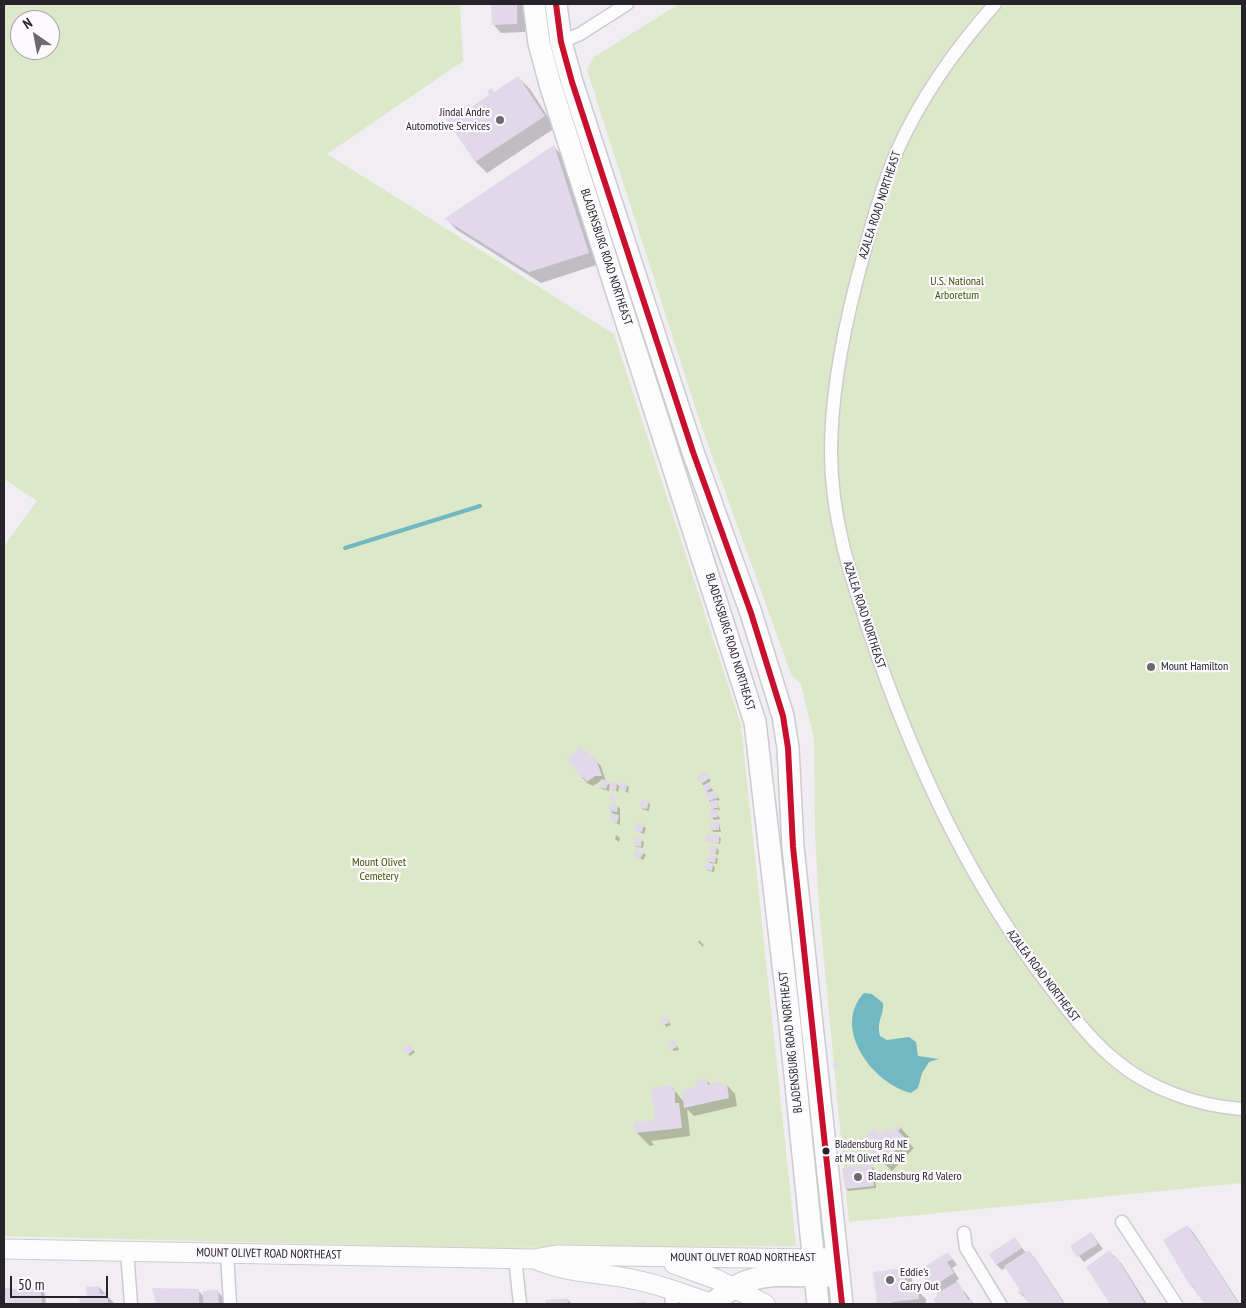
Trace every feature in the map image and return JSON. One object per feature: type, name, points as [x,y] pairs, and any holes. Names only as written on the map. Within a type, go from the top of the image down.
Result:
[{"type":"main road","name":"BLADENSBURG ROAD NORTHEAST","points":[[534,4],[539,43],[550,84],[755,722],[790,1026],[818,1304]]},
{"type":"main road","name":"BLADENSBURG ROAD NORTHEAST","points":[[556,4],[561,42],[627,254],[692,452],[751,612],[783,716],[788,748],[793,846],[842,1304]]},
{"type":"main road","points":[[606,261],[627,254]]},
{"type":"main road","points":[[790,1026],[812,1024]]},
{"type":"main road","points":[[796,1085],[818,1083]]},
{"type":"main road","name":"MOUNT OLIVET ROAD NORTHEAST","points":[[4,1250],[534,1259],[556,1256],[648,1258],[814,1268]]},
{"type":"main road","name":"MOUNT OLIVET ROAD NORTHEAST","points":[[648,1258],[695,1270],[735,1287],[765,1304]]},
{"type":"main road","name":"MOUNT OLIVET ROAD NORTHEAST","points":[[534,1259],[555,1268],[635,1279],[671,1296],[712,1304]]},
{"type":"main road","points":[[712,1304],[735,1287],[752,1279],[814,1268],[838,1266]]},
{"type":"street","points":[[561,42],[580,34],[627,4]]},
{"type":"street","name":"AZALEA ROAD NORTHEAST","points":[[995,4],[937,79],[916,112],[888,173],[869,235],[844,335],[834,401],[832,474],[838,528],[874,646],[907,734],[957,843],[986,895],[1013,937],[1084,1029],[1121,1066],[1152,1083],[1187,1098],[1214,1105],[1242,1109]]},
{"type":"street","points":[[1122,1222],[1176,1304]]},
{"type":"street","points":[[964,1233],[966,1248],[1000,1304]]},
{"type":"street","points":[[127,1252],[132,1304]]},
{"type":"street","points":[[227,1253],[230,1304]]},
{"type":"street","points":[[515,1258],[520,1304]]},
{"type":"green space","name":"Mount Olivet Cemetery","points":[[4,4],[460,4],[463,61],[327,154],[614,334],[741,725],[796,1246],[475,1248],[4,1236],[4,546],[37,501],[4,479]]},
{"type":"green space","name":"U.S. National Arboretum","points":[[679,4],[1242,4],[1242,1183],[849,1222],[819,908],[815,832],[814,739],[801,684],[791,674],[700,422],[587,70],[594,57]]},
{"type":"water","points":[[864,993],[872,994],[883,1003],[879,1022],[880,1036],[887,1040],[909,1037],[916,1042],[918,1056],[939,1059],[929,1062],[922,1073],[918,1088],[911,1093],[897,1088],[883,1078],[871,1067],[861,1053],[854,1038],[852,1022],[855,1007]]},
{"type":"building","points":[[491,4],[517,4],[517,24],[492,25]]},
{"type":"building","points":[[518,76],[545,116],[475,162],[446,119],[469,104],[471,107],[489,95],[487,91],[492,88],[494,92]]},
{"type":"building","points":[[554,145],[589,253],[529,272],[444,219]]},
{"type":"building","points":[[579,745],[596,759],[602,776],[595,776],[587,782],[583,777],[581,778],[567,759],[577,752]]},
{"type":"building","points":[[705,772],[710,778],[701,784],[697,777]]},
{"type":"building","points":[[601,779],[609,781],[606,789],[599,787]]},
{"type":"building","points":[[610,781],[617,783],[616,791],[609,790]]},
{"type":"building","points":[[620,782],[627,784],[626,791],[619,790]]},
{"type":"building","points":[[709,782],[712,788],[705,792],[702,786]]},
{"type":"building","points":[[715,790],[718,798],[708,801],[705,794]]},
{"type":"building","points":[[610,795],[617,797],[616,801],[610,800]]},
{"type":"building","points":[[641,800],[649,801],[647,809],[640,808]]},
{"type":"building","points":[[717,800],[718,808],[711,808],[710,801]]},
{"type":"building","points":[[610,803],[618,805],[617,812],[609,811]]},
{"type":"building","points":[[718,809],[718,817],[710,818],[709,810]]},
{"type":"building","points":[[611,813],[619,815],[617,823],[609,821]]},
{"type":"building","points":[[719,821],[719,830],[710,830],[710,822]]},
{"type":"building","points":[[635,823],[644,824],[642,832],[634,831]]},
{"type":"building","points":[[707,834],[719,835],[719,843],[706,842]]},
{"type":"building","points":[[635,837],[642,839],[641,847],[633,845]]},
{"type":"building","points":[[710,846],[717,847],[716,854],[709,852]]},
{"type":"building","points":[[637,848],[644,852],[640,859],[633,855]]},
{"type":"building","points":[[708,855],[716,856],[715,863],[707,861]]},
{"type":"building","points":[[706,863],[713,864],[712,871],[705,869]]},
{"type":"building","points":[[667,1016],[669,1023],[662,1025],[660,1018]]},
{"type":"building","points":[[675,1040],[677,1047],[671,1050],[668,1043]]},
{"type":"building","points":[[409,1044],[414,1050],[407,1055],[402,1049]]},
{"type":"building","points":[[833,1063],[838,1063],[839,1068],[834,1069]]},
{"type":"building","points":[[707,1079],[708,1085],[719,1081],[720,1085],[727,1084],[729,1098],[684,1108],[682,1091],[696,1087],[695,1081]]},
{"type":"building","points":[[672,1085],[673,1090],[675,1090],[675,1103],[679,1103],[682,1128],[635,1133],[634,1122],[655,1120],[651,1088]]},
{"type":"building","points":[[899,1125],[901,1128],[898,1131],[906,1139],[883,1164],[861,1142],[874,1128],[880,1134],[886,1128],[891,1132]]},
{"type":"building","name":"Bladensburg Rd Valero","points":[[872,1164],[874,1186],[845,1189],[842,1168]]},
{"type":"building","points":[[1187,1225],[1239,1304],[1204,1304],[1192,1285],[1190,1286],[1163,1240]]},
{"type":"building","points":[[1091,1232],[1098,1244],[1077,1257],[1070,1246]]},
{"type":"building","points":[[1015,1237],[1022,1248],[996,1265],[989,1254]]},
{"type":"building","points":[[1029,1250],[1064,1304],[1029,1304],[1022,1293],[1020,1295],[1018,1291],[1020,1290],[1004,1266]]},
{"type":"building","points":[[1110,1250],[1114,1258],[1116,1256],[1145,1304],[1110,1304],[1086,1267]]},
{"type":"building","points":[[948,1252],[953,1259],[947,1262],[954,1273],[934,1286],[932,1283],[929,1285],[921,1273],[924,1271],[922,1268]]},
{"type":"building","name":"Eddie's Carry Out","points":[[904,1268],[906,1290],[918,1289],[919,1299],[892,1302],[893,1304],[877,1304],[873,1272]]},
{"type":"building","points":[[958,1281],[968,1300],[970,1299],[972,1302],[971,1304],[936,1304],[933,1299],[937,1296],[936,1294]]},
{"type":"building","points":[[99,1286],[100,1294],[107,1294],[108,1304],[80,1304],[79,1296],[87,1296],[86,1287]]},
{"type":"building","points":[[12,1287],[12,1289],[40,1287],[42,1304],[4,1304],[4,1288]]},
{"type":"building","points":[[152,1288],[199,1289],[199,1304],[156,1304]]},
{"type":"building","points":[[218,1290],[219,1304],[203,1304],[203,1291]]},
{"type":"building","points":[[567,1298],[568,1304],[546,1304],[545,1300]]},
{"type":"building","points":[[646,1301],[647,1304],[632,1304],[632,1303]]},
{"type":"waterway","points":[[345,548],[480,506]]},
{"type":"transit line","points":[[556,4],[561,42],[572,82],[693,452],[751,613],[783,716],[788,748],[793,847],[842,1304]]},
{"type":"place","name":"Jindal Andre Automotive Services","points":[[500,120]]},
{"type":"place","name":"Mount Hamilton","points":[[1151,667]]},
{"type":"place","name":"Bladensburg Rd NE at Mt Olivet Rd NE","points":[[826,1151]]},
{"type":"place","name":"Bladensburg Rd Valero","points":[[858,1177]]},
{"type":"place","name":"Eddie's Carry Out","points":[[890,1280]]}]
